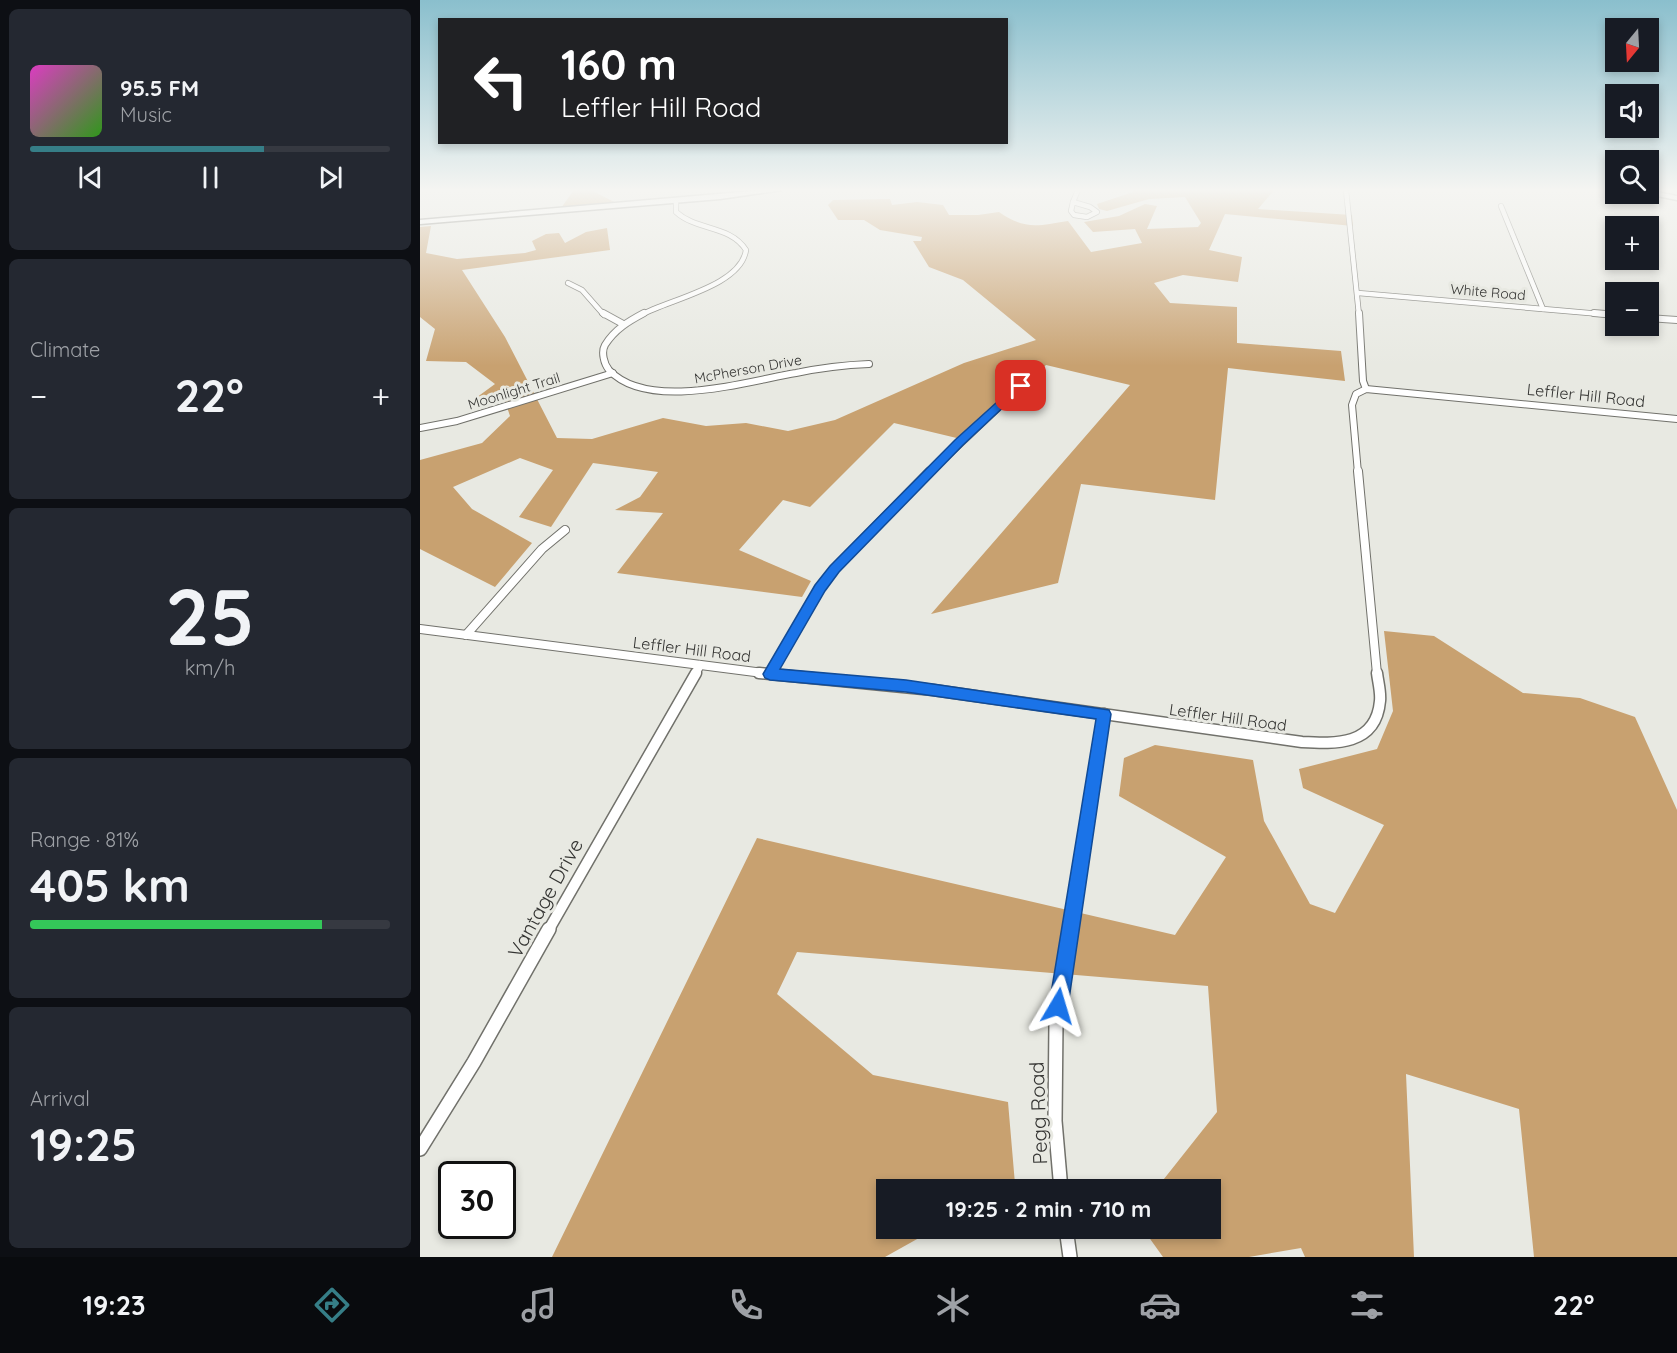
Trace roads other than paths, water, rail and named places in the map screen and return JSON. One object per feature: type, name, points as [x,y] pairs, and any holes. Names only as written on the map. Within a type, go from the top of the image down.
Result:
[{"type":"street","points":[[613,373],[604,362],[603,351],[608,340],[623,324],[654,307],[723,280],[745,259],[745,249]]},
{"type":"street","points":[[1353,249],[1363,381],[1366,389]]},
{"type":"street","points":[[1518,249],[1543,309]]},
{"type":"street","points":[[568,283],[579,286],[603,316],[623,324]]},
{"type":"street","name":"White Road","points":[[1358,293],[1605,314]]},
{"type":"street","points":[[1659,319],[1677,320]]},
{"type":"street","name":"McPherson Drive","points":[[613,373],[637,386],[681,392],[708,390],[835,365],[869,364]]},
{"type":"street","name":"Moonlight Trail","points":[[420,429],[449,423],[613,373]]},
{"type":"street","points":[[770,674],[820,588],[834,569],[959,442],[1021,386]]},
{"type":"street","name":"Leffler Hill Road","points":[[420,629],[770,674],[906,686],[1322,744],[1359,739],[1370,729],[1377,717],[1380,702],[1352,405],[1356,394],[1366,389],[1677,419]]},
{"type":"street","points":[[466,635],[542,549],[565,530]]},
{"type":"street","name":"Vantage Drive","points":[[420,1149],[474,1062],[700,665]]},
{"type":"street","name":"Pegg Road","points":[[1060,1179],[1055,1122],[1056,1022],[1104,714]]},
{"type":"street","points":[[1068,1239],[1070,1257]]}]
